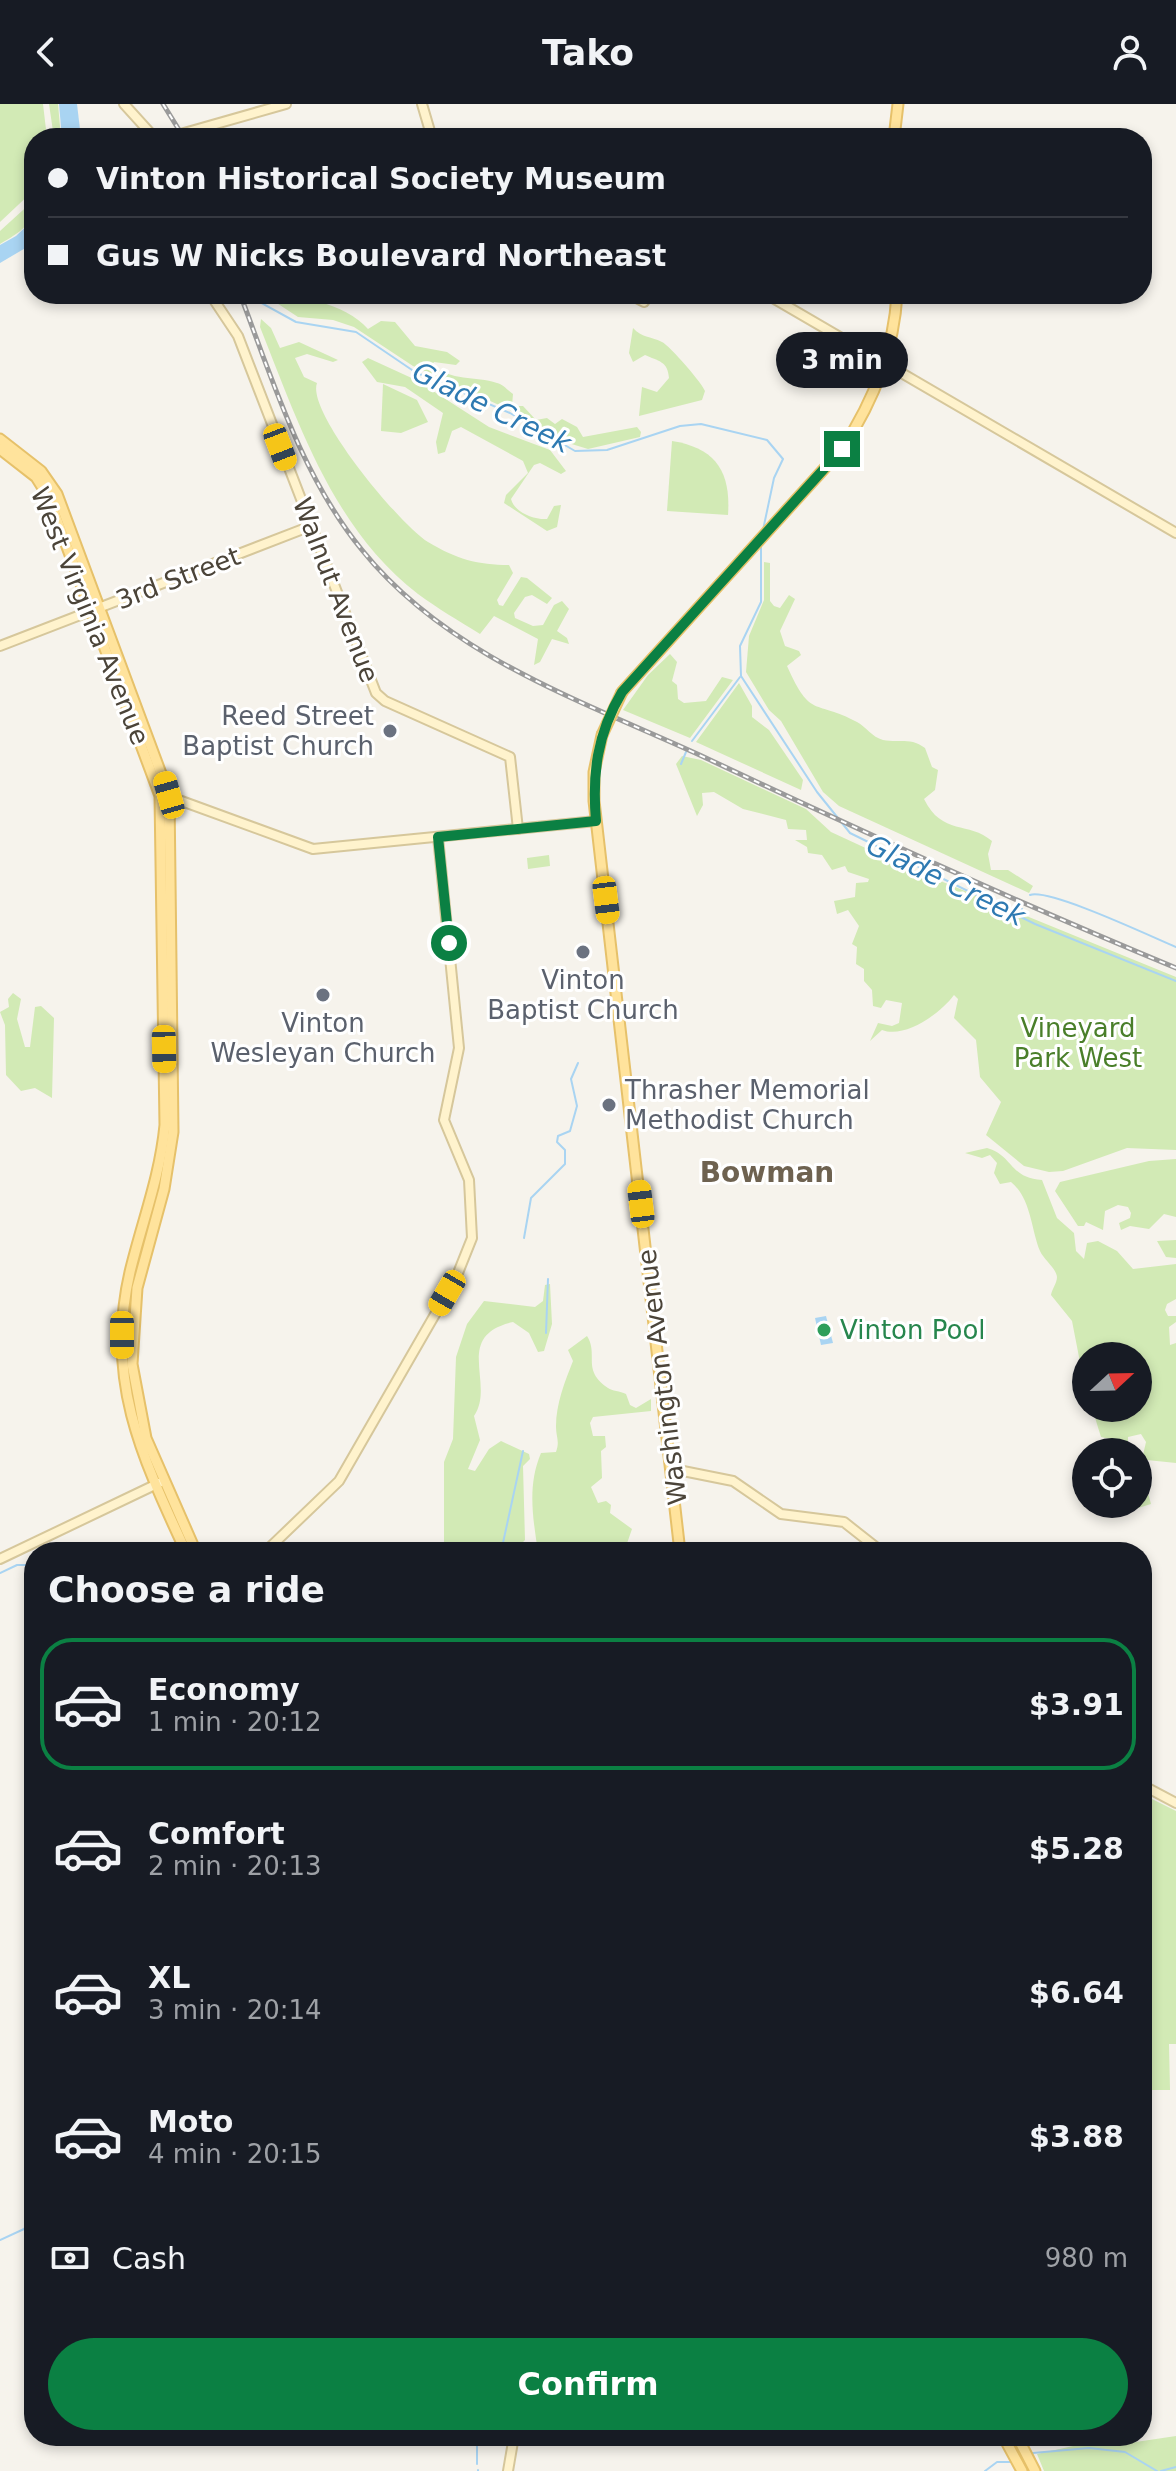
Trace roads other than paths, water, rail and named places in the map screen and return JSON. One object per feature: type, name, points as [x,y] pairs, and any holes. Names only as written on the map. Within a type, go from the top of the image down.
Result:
[{"type":"main road","points":[[895,128],[898,104]]},
{"type":"main road","name":"Washington Avenue","points":[[679,1542],[593,785],[602,735],[622,692],[830,465],[851,435],[884,363],[895,304]]},
{"type":"main road","name":"West Virginia Avenue","points":[[0,439],[41,471],[53,485],[165,796],[174,1116],[138,1280],[131,1343],[141,1423],[159,1484]]},
{"type":"main road","name":"West Virginia Avenue","points":[[0,449],[36,477],[45,491],[96,610]]},
{"type":"main road","points":[[159,1484],[182,1542]]},
{"type":"main road","points":[[159,1484],[191,1542]]},
{"type":"main road","points":[[1008,2446],[1022,2471]]},
{"type":"main road","points":[[1022,2446],[1035,2471]]},
{"type":"street","points":[[124,104],[146,128]]},
{"type":"street","points":[[204,128],[286,104]]},
{"type":"street","points":[[422,104],[429,128]]},
{"type":"street","name":"Walnut Avenue","points":[[217,304],[238,336],[378,696],[512,760],[518,829]]},
{"type":"street","points":[[783,304],[1176,533]]},
{"type":"street","name":"3rd Street","points":[[0,646],[311,526]]},
{"type":"street","points":[[165,796],[308,849],[596,821]]},
{"type":"street","points":[[276,1542],[339,1481],[461,1269],[474,1225],[469,1180],[444,1120],[459,1048],[438,837]]},
{"type":"street","points":[[673,1469],[733,1481],[781,1514],[844,1522],[869,1542]]},
{"type":"street","points":[[36,1542],[159,1484]]},
{"type":"street","points":[[0,1559],[24,1548]]},
{"type":"street","points":[[1152,1790],[1176,1803]]},
{"type":"street","points":[[508,2471],[512,2446]]},
{"type":"water","points":[[59,104],[77,104],[80,128],[61,128]]},
{"type":"water","points":[[24,228],[24,249],[0,263],[0,245]]},
{"type":"water","name":"Vinton Pool","points":[[826,1316],[833,1343],[821,1345],[815,1318]]},
{"type":"waterway","name":"Glade Creek","points":[[263,304],[296,322],[356,332],[415,372],[510,413],[575,451],[607,450],[680,426],[701,424],[767,440],[783,459],[774,478],[763,530]]},
{"type":"waterway","name":"Glade Creek","points":[[761,544],[761,602],[740,646],[741,676],[817,792],[850,833],[1035,924],[1176,981]]},
{"type":"waterway","points":[[692,741],[740,677]]},
{"type":"waterway","points":[[681,764],[686,752]]},
{"type":"waterway","points":[[1030,895],[1041,895],[1078,906],[1176,947]]},
{"type":"waterway","points":[[1019,915],[1022,909]]},
{"type":"waterway","points":[[524,1238],[531,1198],[565,1164],[565,1150],[557,1142],[558,1136],[570,1131],[577,1106],[571,1079],[578,1063]]},
{"type":"waterway","points":[[546,1333],[548,1279]]},
{"type":"waterway","points":[[503,1542],[523,1451]]},
{"type":"waterway","points":[[0,1573],[24,1565]]},
{"type":"waterway","points":[[0,2240],[24,2229]]},
{"type":"waterway","points":[[477,2446],[477,2464]]},
{"type":"waterway","points":[[1033,2453],[1089,2448],[1125,2452],[1157,2471]]},
{"type":"waterway","points":[[985,2471],[997,2462],[1011,2462]]},
{"type":"waterway","points":[[1161,2471],[1176,2467]]},
{"type":"railway","points":[[163,104],[178,128]]},
{"type":"railway","points":[[244,304],[277,394],[322,491],[362,550],[397,587],[435,620],[477,648],[567,696],[940,866],[1176,968]]},
{"type":"place","name":"Reed Street Baptist Church","points":[[390,731]]},
{"type":"place","name":"Vinton Baptist Church","points":[[583,952]]},
{"type":"place","name":"Vinton Wesleyan Church","points":[[323,995]]},
{"type":"place","name":"Thrasher Memorial Methodist Church","points":[[609,1105]]},
{"type":"place","name":"Vinton Pool","points":[[824,1330]]},
{"type":"district","name":"Bowman","points":[[767,1172]]},
{"type":"park label","name":"Vineyard Park West","points":[[1078,1043]]}]
